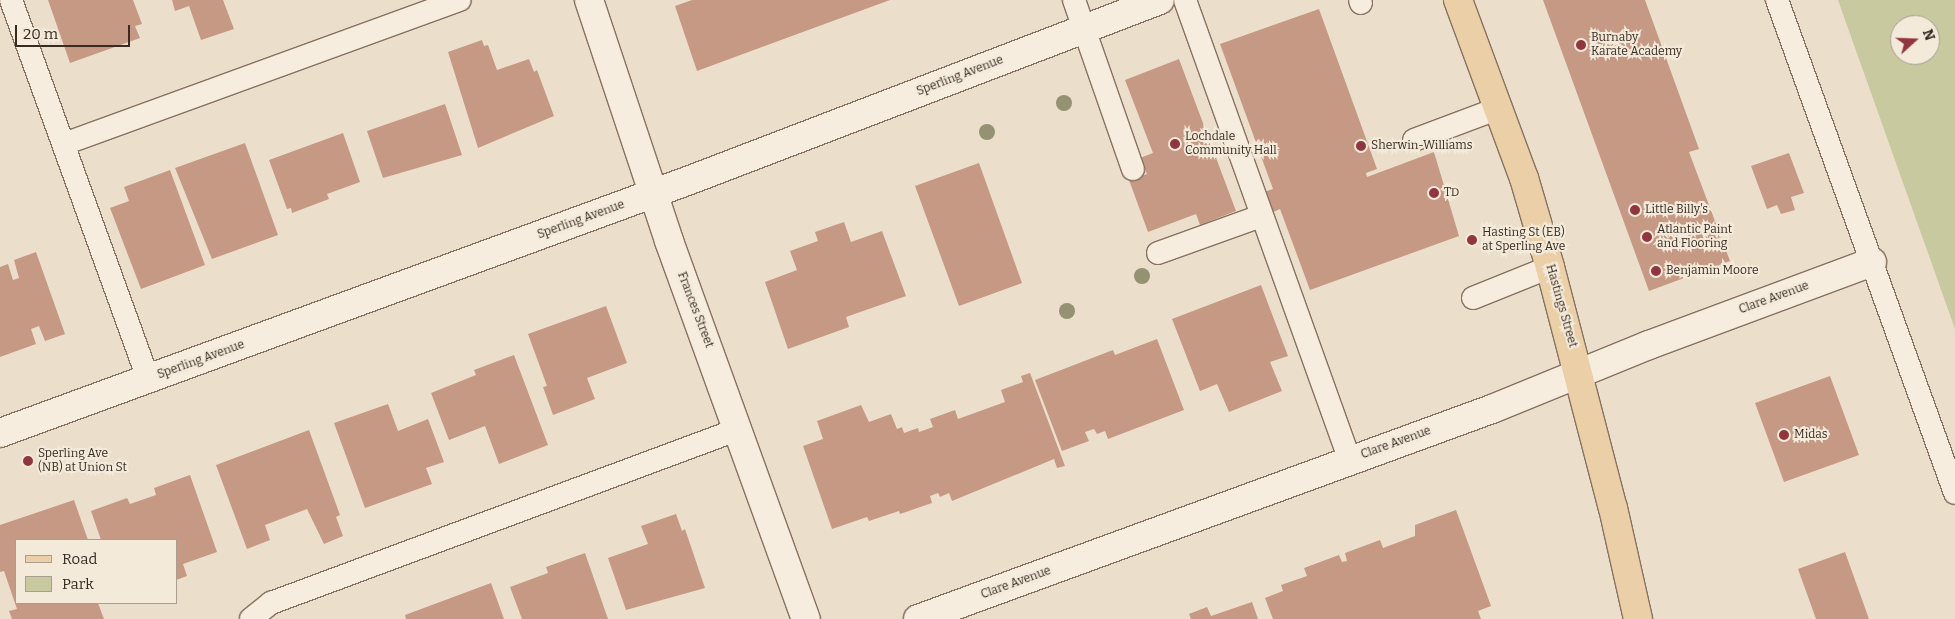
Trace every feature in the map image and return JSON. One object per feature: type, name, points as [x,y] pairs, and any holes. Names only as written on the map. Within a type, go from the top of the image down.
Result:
[{"type":"main road","name":"Hastings Street","points":[[1458,0],[1524,178],[1550,267],[1579,373],[1638,619]]},
{"type":"street","name":"Frances Street","points":[[589,0],[654,193],[806,619]]},
{"type":"street","name":"Sperling Avenue","points":[[0,433],[654,193],[1160,0]]},
{"type":"street","name":"Clare Avenue","points":[[918,619],[1350,460],[1872,262]]},
{"type":"lane","points":[[11,0],[148,379]]},
{"type":"lane","points":[[64,144],[460,0]]},
{"type":"lane","points":[[1074,0],[1133,169]]},
{"type":"lane","points":[[1185,0],[1350,460]]},
{"type":"lane","points":[[1777,0],[1955,493]]},
{"type":"lane","points":[[1414,140],[1498,108]]},
{"type":"lane","points":[[1158,253],[1261,216]]},
{"type":"lane","points":[[1473,298],[1550,267]]},
{"type":"lane","points":[[251,619],[271,603],[739,429]]},
{"type":"green space","points":[[1838,0],[1955,0],[1955,329]]},
{"type":"building","points":[[48,0],[133,0],[142,24],[135,26],[140,38],[70,63]]},
{"type":"building","points":[[172,0],[223,0],[234,29],[201,40],[189,6],[175,11]]},
{"type":"building","points":[[692,0],[890,0],[697,71],[675,6]]},
{"type":"building","points":[[1543,0],[1645,0],[1699,149],[1689,152],[1730,261],[1649,291]]},
{"type":"building","points":[[1319,9],[1377,169],[1366,173],[1367,177],[1434,152],[1459,236],[1310,290],[1280,209],[1271,213],[1264,192],[1273,189],[1220,44]]},
{"type":"building","points":[[482,40],[484,46],[488,45],[497,70],[529,59],[534,72],[537,70],[554,116],[478,148],[448,52]]},
{"type":"building","name":"Lochdale Community Hall","points":[[1179,59],[1236,211],[1200,225],[1196,214],[1148,232],[1129,180],[1147,174],[1140,158],[1153,153],[1125,80]]},
{"type":"building","points":[[445,104],[462,155],[383,178],[367,131]]},
{"type":"building","points":[[343,133],[360,182],[327,194],[329,199],[292,213],[291,208],[287,209],[269,160]]},
{"type":"building","points":[[245,143],[278,235],[212,259],[175,168]]},
{"type":"building","points":[[1789,153],[1804,193],[1791,197],[1795,210],[1781,214],[1777,205],[1767,209],[1751,166]]},
{"type":"building","points":[[979,163],[1022,283],[959,306],[915,186]]},
{"type":"building","points":[[170,170],[205,265],[141,289],[110,208],[129,201],[124,187]]},
{"type":"building","points":[[844,222],[851,242],[882,231],[906,296],[846,317],[849,327],[788,349],[765,282],[797,270],[790,251],[818,241],[815,232]]},
{"type":"building","points":[[36,252],[65,334],[45,341],[39,326],[31,329],[36,344],[0,357],[0,267],[8,264],[13,280],[19,278],[14,260]]},
{"type":"building","points":[[1261,285],[1288,356],[1270,362],[1282,391],[1229,412],[1217,384],[1200,391],[1172,319]]},
{"type":"building","points":[[606,306],[627,363],[587,378],[595,399],[553,415],[543,387],[547,386],[528,334]]},
{"type":"building","points":[[1157,339],[1184,410],[1108,439],[1105,431],[1097,434],[1094,429],[1085,432],[1089,441],[1062,451],[1035,380],[1113,350],[1115,355]]},
{"type":"building","points":[[514,355],[548,445],[499,464],[485,426],[449,440],[431,393],[476,375],[474,370]]},
{"type":"building","points":[[1030,373],[1065,466],[1057,468],[1054,459],[952,501],[949,493],[940,497],[938,493],[930,496],[932,503],[900,514],[899,511],[869,521],[867,517],[832,529],[803,446],[823,439],[817,421],[861,405],[869,422],[891,414],[897,429],[902,427],[904,433],[918,428],[919,432],[933,427],[930,419],[955,410],[958,419],[1005,402],[1001,390],[1023,382],[1021,376]]},
{"type":"building","points":[[1830,376],[1859,455],[1784,482],[1755,403]]},
{"type":"building","points":[[388,404],[398,431],[428,419],[444,462],[426,468],[432,484],[365,508],[334,423]]},
{"type":"building","points":[[309,430],[340,515],[336,517],[343,536],[324,544],[307,509],[265,525],[270,540],[247,549],[216,465]]},
{"type":"building","points":[[190,475],[217,552],[183,564],[187,576],[178,579],[178,539],[101,539],[91,511],[127,498],[130,504],[156,495],[154,488]]},
{"type":"building","points":[[74,500],[88,539],[15,539],[15,603],[4,571],[0,572],[0,525]]},
{"type":"building","points":[[1456,510],[1491,606],[1478,611],[1481,619],[1273,619],[1265,598],[1283,591],[1281,585],[1307,576],[1304,568],[1339,555],[1342,562],[1347,561],[1345,553],[1380,540],[1383,548],[1415,536],[1415,525]]},
{"type":"building","points":[[676,514],[682,531],[685,529],[705,588],[626,610],[608,558],[648,544],[641,526]]},
{"type":"building","points":[[1845,552],[1869,619],[1816,619],[1798,569]]},
{"type":"building","points":[[585,553],[608,619],[522,619],[510,587],[548,573],[546,567]]},
{"type":"building","points":[[491,583],[504,619],[406,619],[405,615]]},
{"type":"building","points":[[1252,602],[1258,619],[1191,619],[1189,614],[1207,607],[1211,616]]},
{"type":"building","points":[[15,604],[98,604],[104,619],[12,619],[9,611],[17,609]]},
{"type":"place","name":"Burnaby Karate Academy","points":[[1581,45]]},
{"type":"place","name":"Lochdale Community Hall","points":[[1175,144]]},
{"type":"place","name":"Sherwin-Williams","points":[[1361,146]]},
{"type":"place","name":"TD","points":[[1434,193]]},
{"type":"place","name":"Little Billy's","points":[[1635,210]]},
{"type":"place","name":"Atlantic Paint and Flooring","points":[[1647,237]]},
{"type":"place","name":"Hasting St (EB) at Sperling Ave","points":[[1472,240]]},
{"type":"place","name":"Benjamin Moore","points":[[1656,271]]},
{"type":"place","name":"Midas","points":[[1784,435]]},
{"type":"place","name":"Sperling Ave (NB) at Union St","points":[[28,461]]}]
